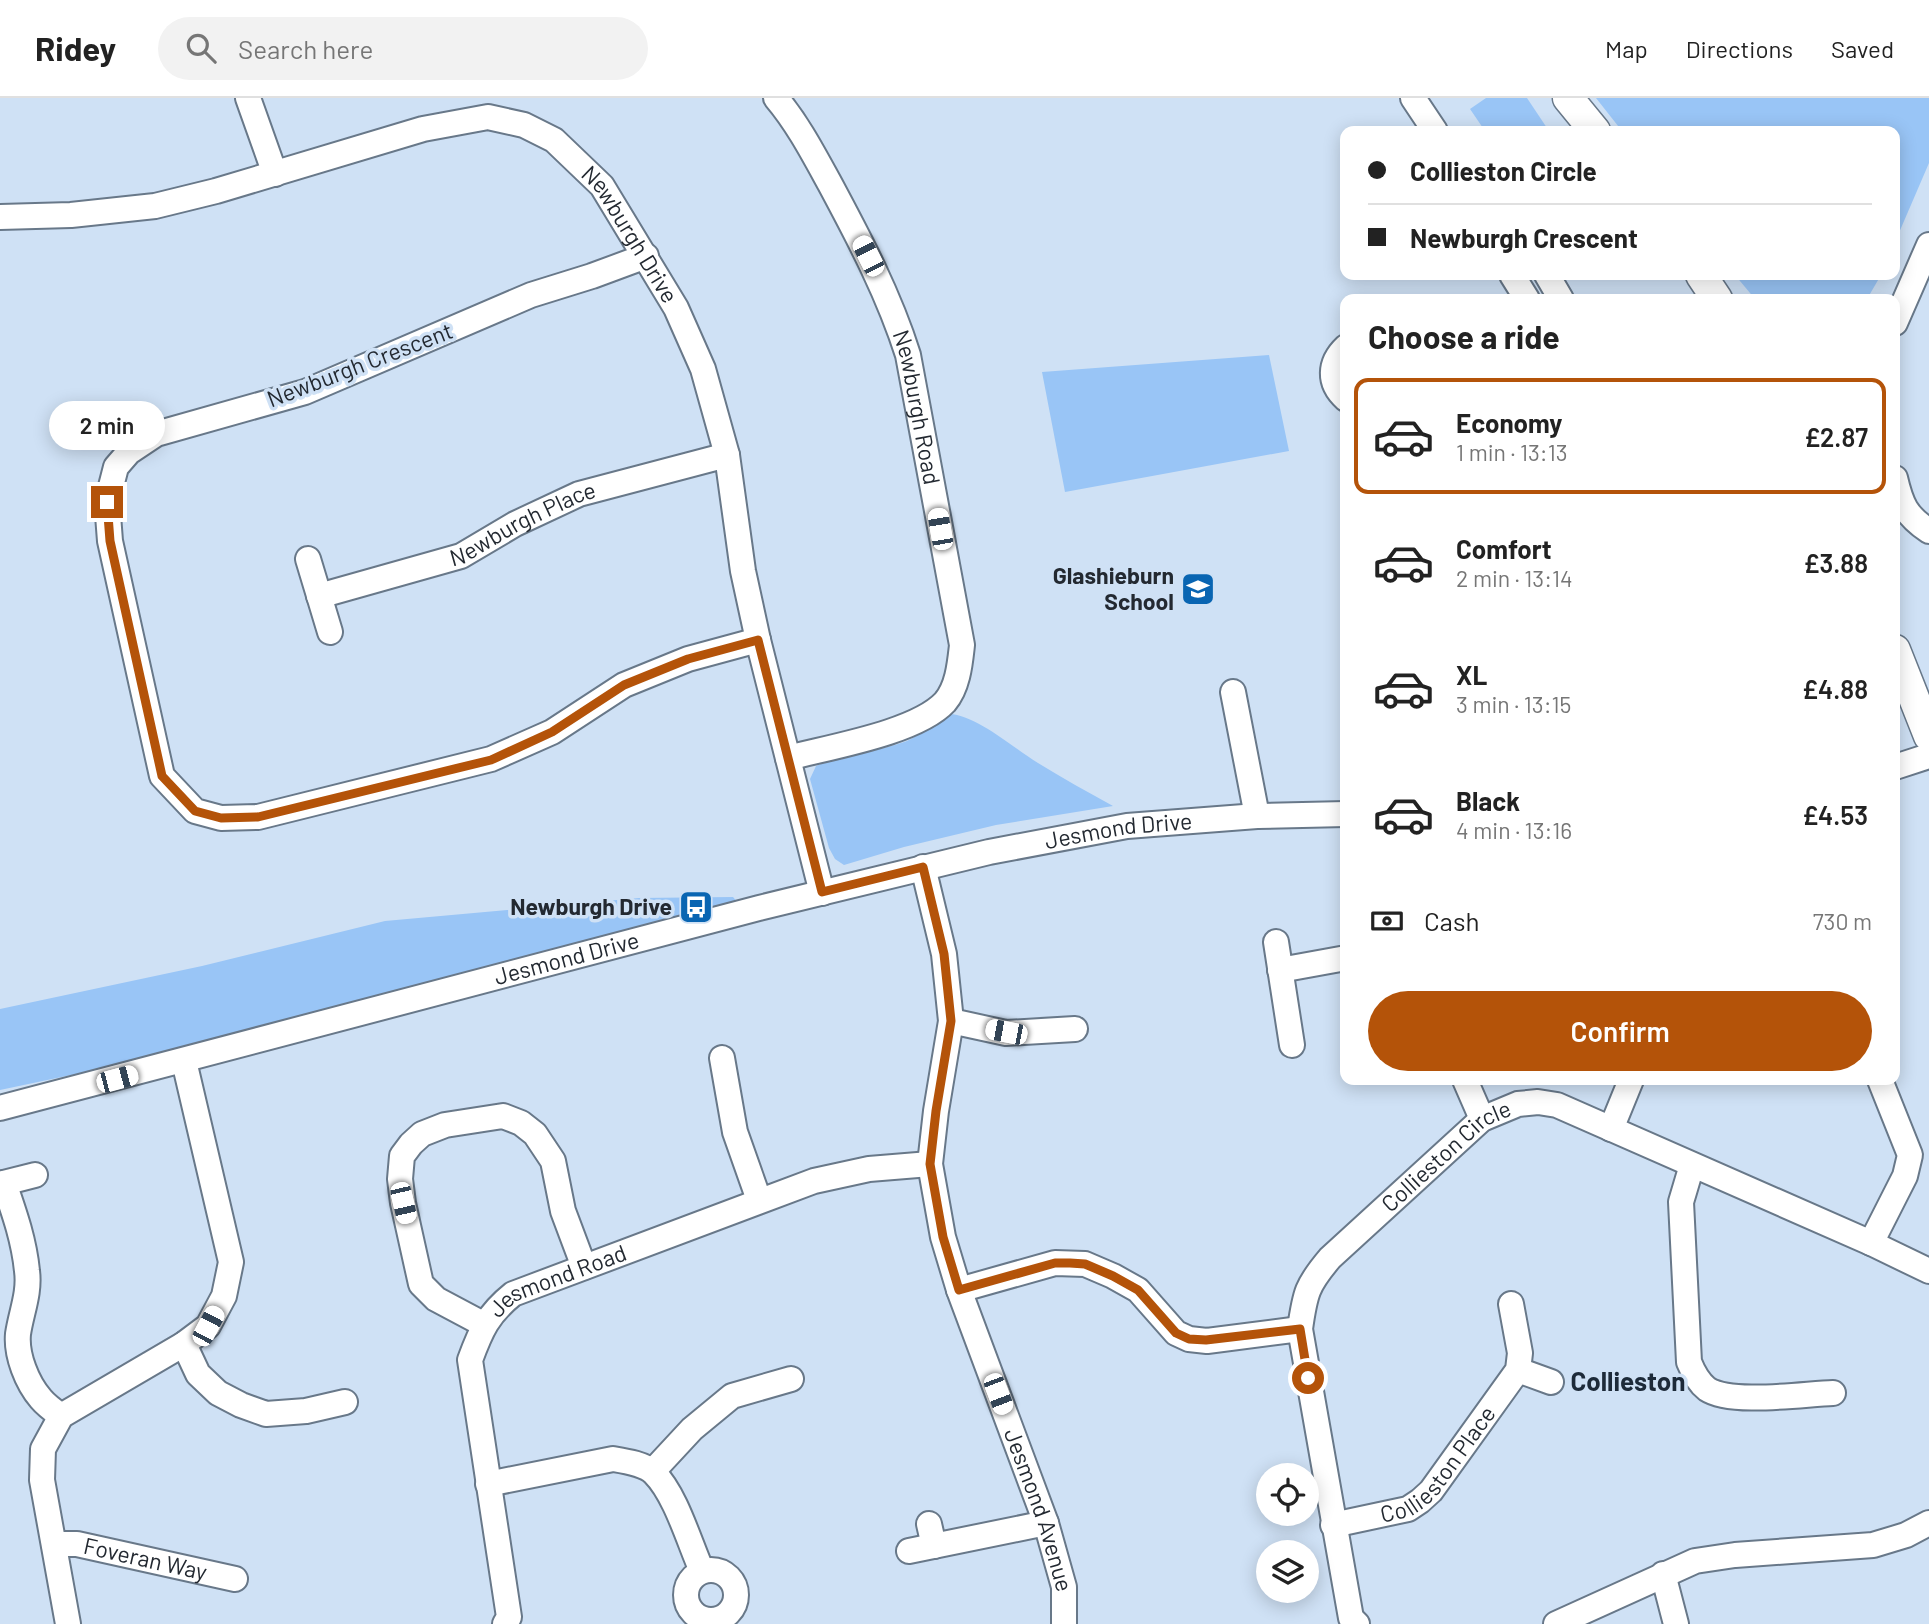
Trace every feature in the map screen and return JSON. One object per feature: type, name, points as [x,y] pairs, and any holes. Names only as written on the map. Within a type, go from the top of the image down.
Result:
[{"type":"main road","points":[[1568,98],[1591,126]]},
{"type":"main road","points":[[1900,663],[1929,736]]},
{"type":"street","points":[[248,98],[275,174]]},
{"type":"street","name":"Newburgh Road","points":[[776,98],[811,149],[872,264],[895,315],[908,355],[962,645],[958,675],[946,701],[925,716],[898,729],[788,758]]},
{"type":"street","points":[[1413,98],[1432,126]]},
{"type":"street","name":"Newburgh Drive","points":[[0,218],[71,215],[155,206],[275,174],[423,129],[488,117],[524,125],[554,139],[602,186],[676,309],[703,369],[727,455],[743,571],[758,640],[822,892]]},
{"type":"street","points":[[1900,312],[1929,245]]},
{"type":"street","name":"Newburgh Crescent","points":[[646,256],[531,295],[305,392],[156,434],[129,452],[116,467],[107,502],[110,541],[162,776],[195,811],[221,818],[258,817],[307,806],[491,760],[552,732],[624,685],[688,659],[758,640]]},
{"type":"street","points":[[1340,354],[1332,367],[1332,379],[1340,394]]},
{"type":"street","name":"Newburgh Place","points":[[319,596],[461,556],[515,524],[579,494],[727,455]]},
{"type":"street","points":[[1900,500],[1915,522],[1929,531]]},
{"type":"street","points":[[308,559],[330,632]]},
{"type":"street","points":[[1233,692],[1257,816]]},
{"type":"street","points":[[1900,765],[1929,756]]},
{"type":"street","name":"Jesmond Drive","points":[[0,1108],[923,867],[1127,826],[1257,816],[1340,814]]},
{"type":"street","name":"Jesmond Avenue","points":[[923,867],[944,954],[951,1021],[930,1164],[943,1237],[959,1290],[1046,1523],[1064,1587],[1064,1624]]},
{"type":"street","points":[[1276,942],[1292,1045]]},
{"type":"street","points":[[1280,970],[1340,959]]},
{"type":"street","points":[[951,1021],[1006,1032],[1075,1029]]},
{"type":"street","points":[[722,1058],[735,1132],[759,1200]]},
{"type":"street","points":[[68,1624],[42,1464],[43,1449],[61,1416],[184,1344],[208,1326],[224,1296],[231,1262],[184,1061]]},
{"type":"street","points":[[1467,1085],[1482,1119]]},
{"type":"street","points":[[1611,1129],[1629,1085]]},
{"type":"street","points":[[1871,1243],[1905,1176],[1910,1155],[1882,1085]]},
{"type":"street","name":"Collieston Circle","points":[[1357,1624],[1351,1618],[1333,1525],[1300,1329],[1304,1301],[1312,1279],[1330,1258],[1482,1119],[1518,1104],[1538,1102],[1557,1105],[1929,1271]]},
{"type":"street","points":[[483,1324],[436,1300],[421,1284],[400,1179],[402,1156],[422,1135],[445,1125],[503,1116],[522,1123],[535,1134],[553,1161],[563,1211],[584,1267]]},
{"type":"street","name":"Jesmond Road","points":[[505,1624],[509,1617],[470,1360],[483,1324],[497,1307],[513,1294],[814,1181],[856,1171],[930,1164]]},
{"type":"street","points":[[1692,1165],[1681,1202],[1689,1362],[1699,1382],[1708,1389],[1729,1397],[1833,1393]]},
{"type":"street","points":[[35,1175],[2,1184],[22,1237],[28,1273],[18,1351],[23,1367],[40,1398],[61,1416]]},
{"type":"street","points":[[959,1290],[1055,1263],[1085,1264],[1138,1290],[1176,1333],[1189,1339],[1206,1340],[1300,1329]]},
{"type":"street","points":[[1511,1304],[1520,1353],[1518,1370],[1550,1382]]},
{"type":"street","points":[[184,1344],[198,1374],[218,1393],[241,1405],[266,1413],[306,1411],[345,1402]]},
{"type":"street","name":"Collieston Place","points":[[1333,1525],[1408,1508],[1420,1501],[1431,1491],[1518,1370]]},
{"type":"street","points":[[653,1471],[692,1429],[732,1396],[791,1379]]},
{"type":"street","points":[[488,1484],[613,1459],[631,1462],[653,1471],[671,1498],[702,1571]]},
{"type":"street","points":[[909,1551],[931,1535],[1046,1523]]},
{"type":"street","points":[[1556,1624],[1695,1561],[1735,1555],[1872,1545],[1906,1535],[1929,1523]]},
{"type":"street","name":"Foveran Way","points":[[54,1544],[76,1544],[235,1579]]},
{"type":"street","points":[[1663,1574],[1676,1624]]},
{"type":"shaded area","points":[[1486,98],[1527,98],[1546,126],[1482,126],[1470,109]]},
{"type":"shaded area","points":[[1596,98],[1929,98],[1929,163],[1900,230],[1900,126],[1618,126]]},
{"type":"shaded area","points":[[1739,280],[1878,280],[1870,294],[1751,294]]},
{"type":"shaded area","points":[[1269,355],[1289,451],[1065,492],[1042,372]]},
{"type":"shaded area","points":[[949,714],[983,726],[1038,763],[1113,806],[996,825],[904,847],[844,865],[835,859],[829,848],[810,779],[816,766],[907,741]]},
{"type":"shaded area","points":[[733,897],[739,904],[75,1081],[71,1075],[0,1090],[0,1009],[202,966],[385,921],[639,898]]},
{"type":"place","name":"Glashieburn School","points":[[1198,589]]},
{"type":"place","name":"Newburgh Drive","points":[[696,907]]},
{"type":"district","name":"Collieston","points":[[1628,1382]]},
{"type":"route","points":[[107,502],[110,541],[162,776],[195,811],[221,818],[258,817],[491,760],[552,732],[624,685],[688,659],[758,640],[822,892],[923,867],[944,954],[951,1021],[930,1164],[943,1237],[959,1290],[1055,1263],[1085,1264],[1138,1290],[1176,1333],[1189,1339],[1206,1340],[1300,1329],[1308,1378]]}]
